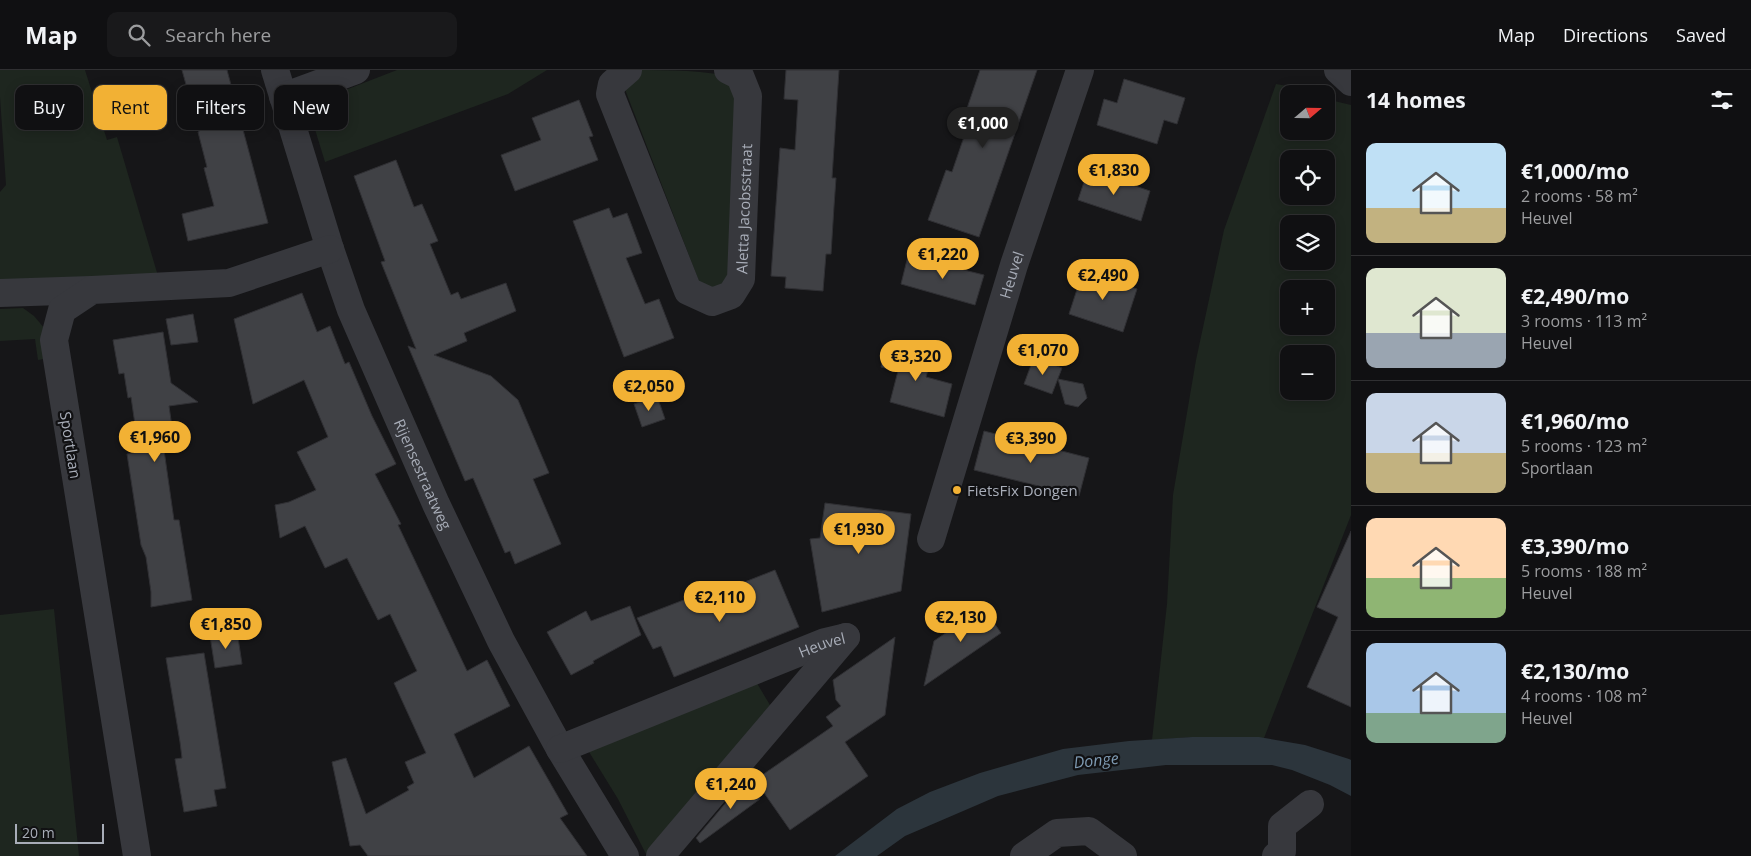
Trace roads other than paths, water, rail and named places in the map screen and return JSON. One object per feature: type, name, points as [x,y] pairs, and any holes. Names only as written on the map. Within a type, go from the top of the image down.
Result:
[{"type":"street","name":"Rijensestraatweg","points":[[274,70],[279,85]]},
{"type":"street","points":[[314,85],[356,70]]},
{"type":"street","name":"Aletta Jacobsstraat","points":[[615,74],[610,94],[688,291],[712,302],[731,295],[741,278],[748,96],[740,76],[728,70]]},
{"type":"street","name":"Heuvel","points":[[931,539],[1014,265],[1080,70]]},
{"type":"street","points":[[1338,70],[1351,82]]},
{"type":"street","name":"Rijensestraatweg","points":[[293,130],[330,249],[352,310],[436,504],[501,640],[560,749],[625,856]]},
{"type":"street","points":[[0,293],[229,283],[330,249]]},
{"type":"street","name":"Sportlaan","points":[[92,290],[62,310],[54,340],[137,856]]},
{"type":"street","name":"Heuvel","points":[[560,749],[825,642],[846,637],[660,856]]},
{"type":"street","points":[[1276,856],[1282,851],[1282,826],[1310,804]]},
{"type":"street","points":[[1024,856],[1057,833],[1089,831],[1123,856]]},
{"type":"water","name":"Donge","points":[[1192,737],[1259,737],[1305,745],[1349,759],[1351,760],[1351,796],[1330,785],[1292,770],[1272,765],[1166,765],[1078,775],[998,796],[905,836],[877,856],[835,856],[897,809],[930,792],[980,773],[1063,749],[1129,741]]},
{"type":"place","name":"FietsFix Dongen","points":[[957,490]]}]
